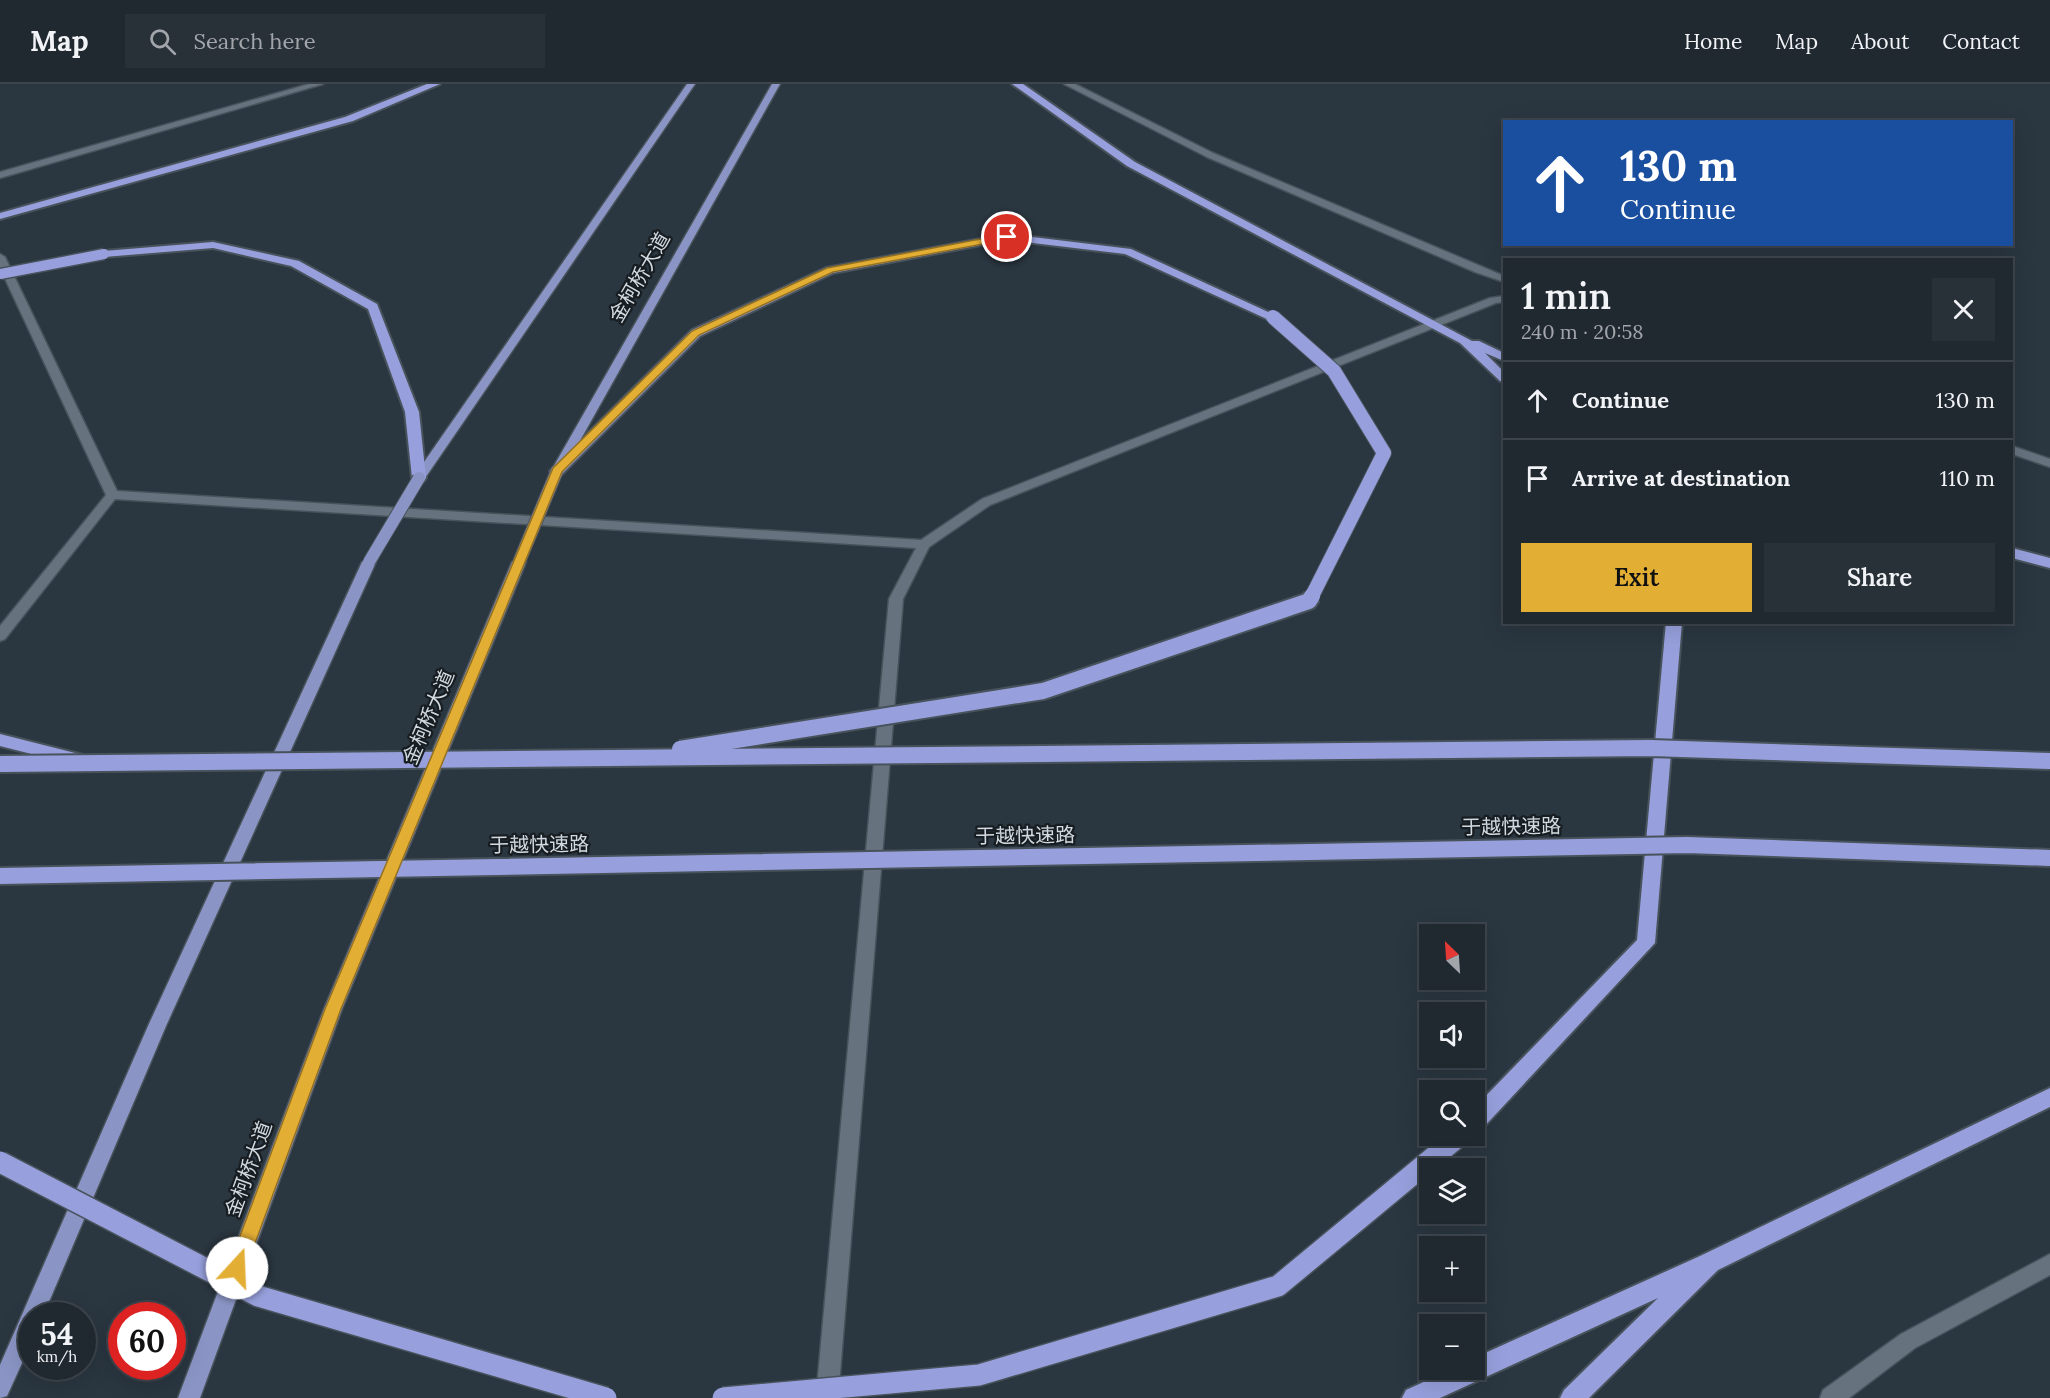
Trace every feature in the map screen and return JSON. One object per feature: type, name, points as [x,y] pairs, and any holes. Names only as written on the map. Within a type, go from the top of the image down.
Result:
[{"type":"highway","points":[[1,216],[349,119],[435,84]]},
{"type":"highway","points":[[1017,84],[1131,164],[1464,340],[1503,357]]},
{"type":"highway","points":[[557,471],[696,333],[831,270],[1007,237],[1127,251],[1273,317],[1334,371],[1384,453],[1309,601],[1043,691],[625,758]]},
{"type":"highway","points":[[0,274],[104,254],[213,245],[295,263],[373,307],[412,412],[419,478]]},
{"type":"highway","points":[[1464,340],[1503,377]]},
{"type":"highway","points":[[2013,553],[2050,562]]},
{"type":"highway","points":[[1485,1112],[1646,943],[1674,624]]},
{"type":"highway","points":[[0,740],[92,763]]},
{"type":"highway","points":[[0,764],[1651,748],[2050,761]]},
{"type":"highway","name":"于越快速路","points":[[0,876],[1687,845],[2050,858]]},
{"type":"highway","points":[[1414,1398],[1710,1262],[2050,1097]]},
{"type":"highway","points":[[723,1398],[979,1375],[1278,1286],[1447,1146]]},
{"type":"highway","points":[[0,1162],[258,1296],[606,1398]]},
{"type":"highway","points":[[1572,1398],[1710,1262]]},
{"type":"main road","points":[[38,1302],[157,1026],[369,562],[419,478],[691,84]]},
{"type":"main road","name":"金柯桥大道","points":[[189,1398],[333,1009],[557,471],[776,84]]},
{"type":"main road","points":[[0,1389],[18,1348]]},
{"type":"street","points":[[0,175],[319,84]]},
{"type":"street","points":[[1068,84],[1210,155],[1503,279]]},
{"type":"street","points":[[0,257],[112,495]]},
{"type":"street","points":[[827,1398],[896,599],[924,544],[986,502],[1483,304],[1503,299]]},
{"type":"street","points":[[2013,450],[2050,464]]},
{"type":"street","points":[[112,495],[924,544]]},
{"type":"street","points":[[0,636],[112,495]]},
{"type":"street","points":[[1831,1398],[1908,1341],[2050,1264]]},
{"type":"route","points":[[237,1268],[333,1009],[557,471],[696,333],[831,270],[1007,237]]}]
